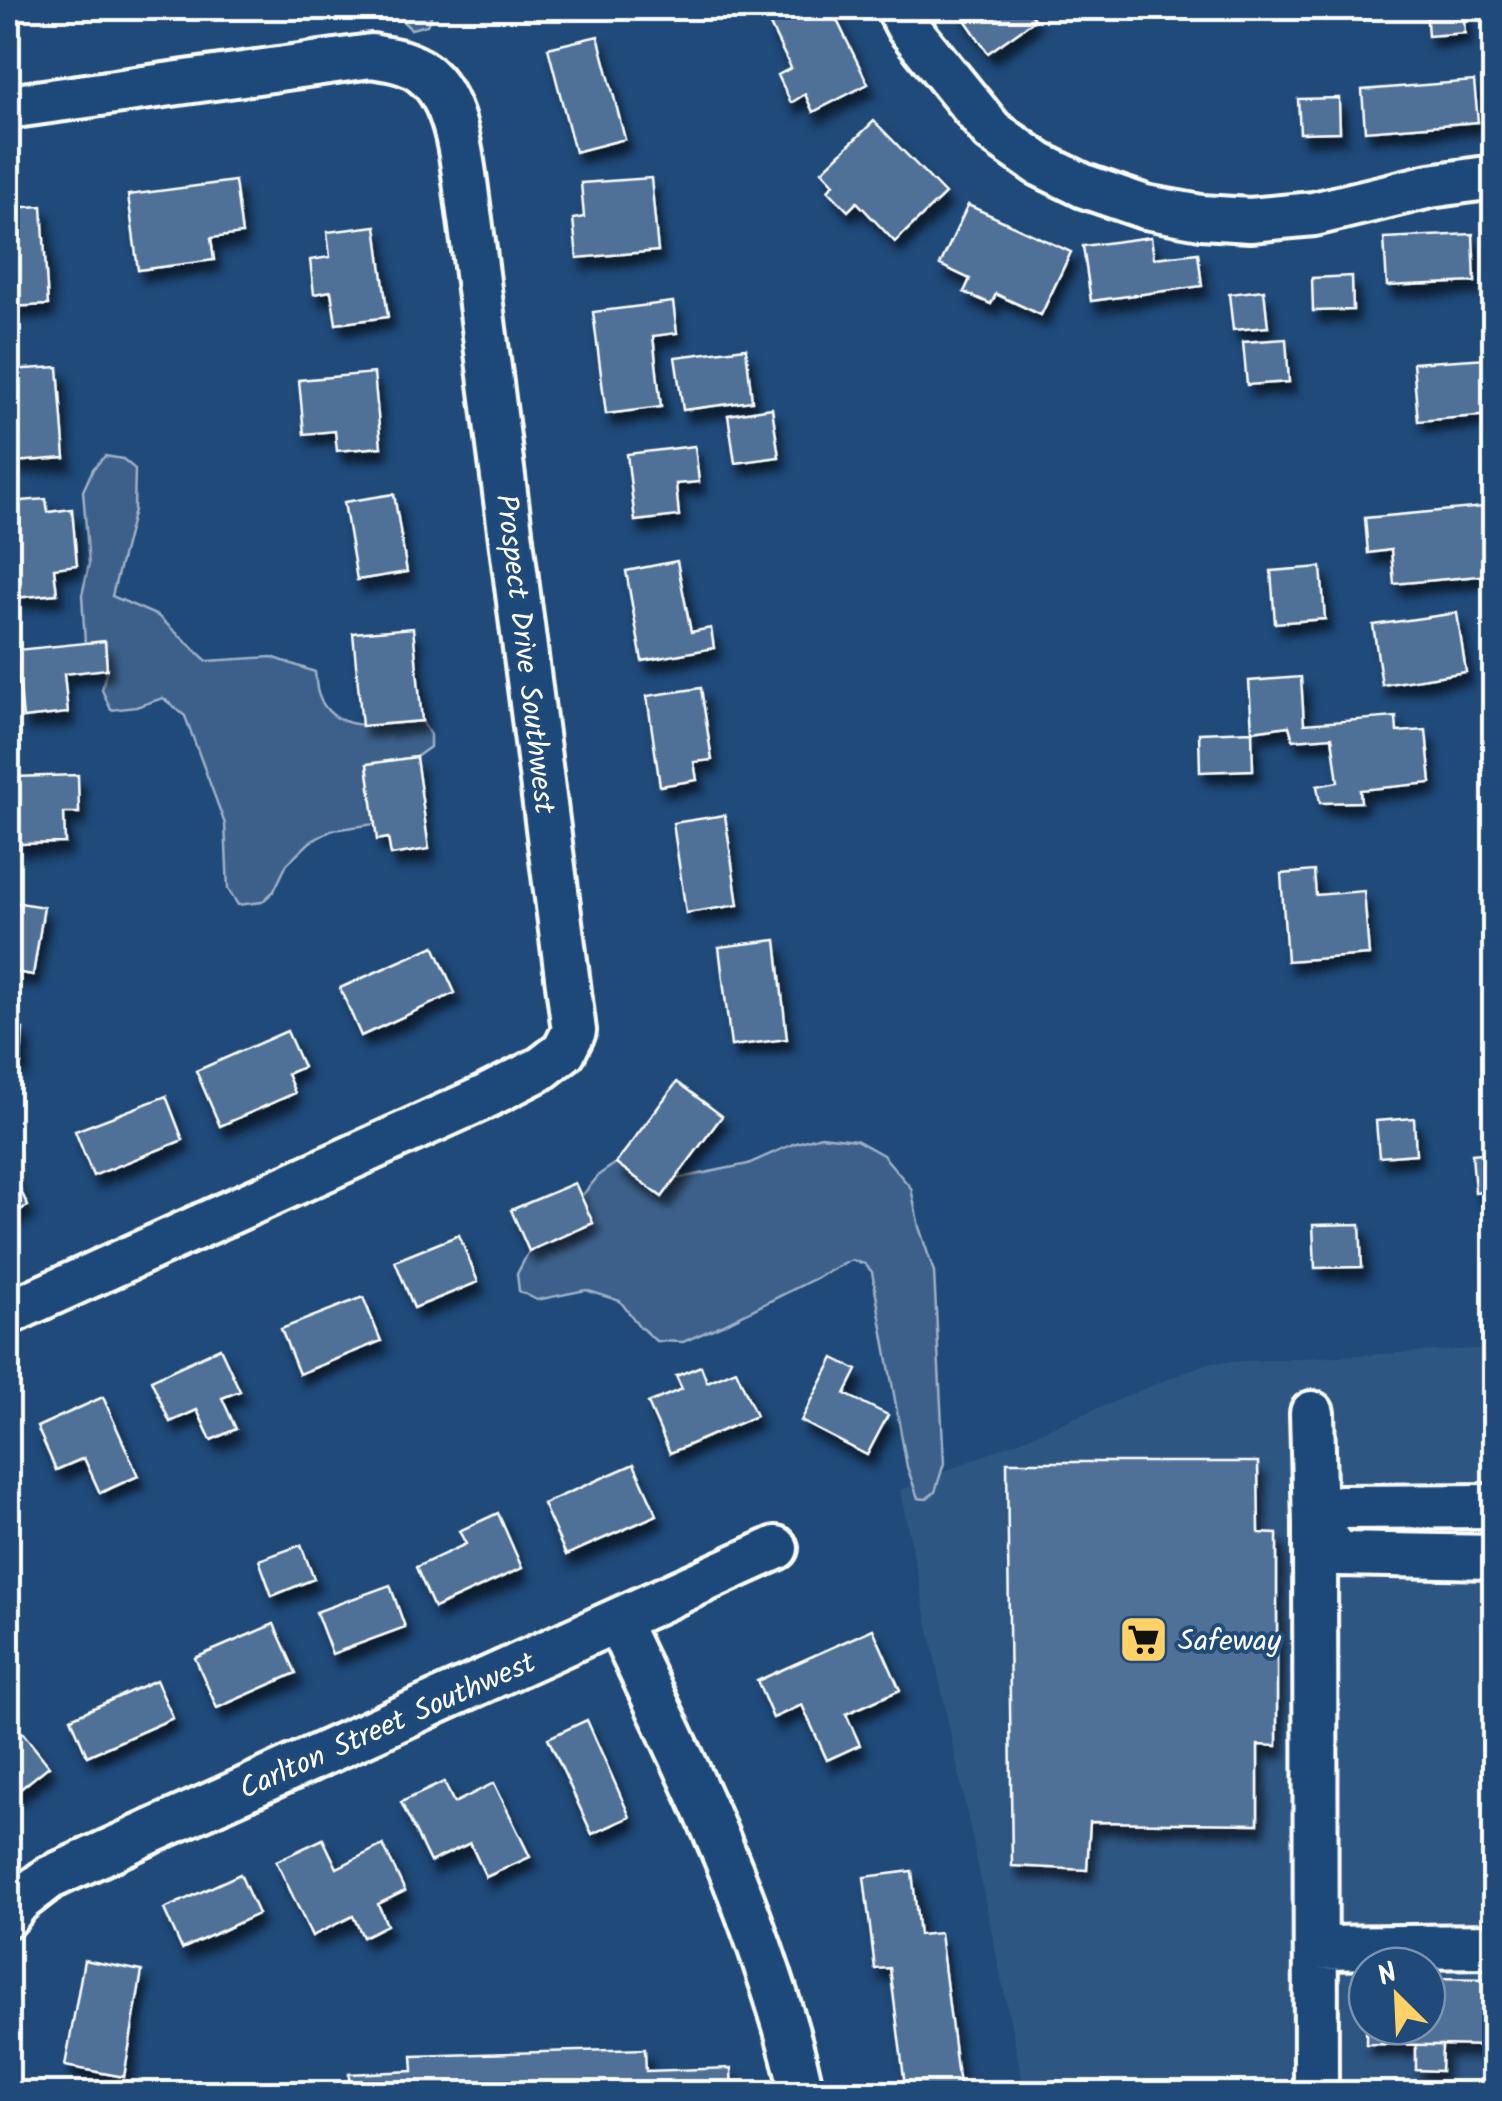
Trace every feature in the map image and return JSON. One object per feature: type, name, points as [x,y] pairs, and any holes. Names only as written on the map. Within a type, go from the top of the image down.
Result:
[{"type":"street","points":[[898,8],[992,132],[1039,164],[1084,186],[1144,207],[1200,218],[1250,220],[1298,216],[1494,176]]},
{"type":"street","name":"Prospect Drive Southwest","points":[[8,107],[371,56],[396,60],[422,72],[442,92],[453,115],[470,219],[574,1031],[564,1052],[512,1083],[8,1313]]},
{"type":"street","points":[[1312,1413],[1316,2094]]},
{"type":"street","points":[[1315,1524],[1340,1507],[1494,1506]]},
{"type":"street","points":[[1315,1524],[1338,1554],[1494,1557]]},
{"type":"street","name":"Carlton Street Southwest","points":[[8,1915],[49,1878],[776,1548]]},
{"type":"street","points":[[617,1621],[705,1805],[733,1875],[794,2053],[802,2094]]},
{"type":"street","points":[[1316,1948],[1494,1946]]},
{"type":"shaded area","points":[[399,8],[435,8],[427,25],[411,29],[398,17]]},
{"type":"shaded area","points":[[105,456],[123,459],[135,469],[134,510],[112,596],[158,616],[207,661],[272,657],[315,672],[319,696],[337,718],[364,725],[422,721],[430,735],[430,747],[416,757],[367,764],[375,824],[333,830],[310,842],[287,864],[274,891],[262,902],[238,905],[228,889],[225,824],[185,716],[163,698],[111,710],[102,690],[107,669],[105,641],[85,643],[82,595],[89,564],[83,491],[93,469]]},
{"type":"shaded area","points":[[821,1136],[856,1140],[883,1155],[911,1188],[934,1272],[944,1463],[935,1492],[926,1499],[918,1498],[907,1467],[872,1272],[865,1264],[852,1260],[683,1342],[656,1341],[620,1301],[586,1290],[537,1300],[519,1291],[517,1274],[529,1251],[592,1223],[581,1197],[600,1174],[616,1163],[662,1197],[676,1179],[748,1164]]},
{"type":"shaded area","points":[[1494,1348],[1494,2093],[1025,2093],[900,1490],[1207,1363]]},
{"type":"building","points":[[805,8],[831,8],[868,84],[813,112],[805,94],[791,103],[778,75],[791,68],[770,25]]},
{"type":"building","points":[[957,8],[1027,8],[1035,20],[988,53]]},
{"type":"building","points":[[1426,8],[1463,8],[1465,33],[1428,36]]},
{"type":"building","points":[[598,36],[625,139],[575,152],[548,48]]},
{"type":"building","points":[[1474,81],[1478,122],[1365,131],[1362,90]]},
{"type":"building","points":[[1339,98],[1340,132],[1300,133],[1298,99]]},
{"type":"building","points":[[874,121],[945,194],[895,242],[857,202],[848,211],[828,190],[834,184],[822,171]]},
{"type":"building","points":[[651,178],[658,251],[577,258],[573,219],[584,217],[581,183]]},
{"type":"building","points":[[235,181],[242,234],[211,238],[214,260],[138,270],[128,195]]},
{"type":"building","points":[[968,205],[1071,252],[1041,315],[996,294],[991,304],[964,292],[970,279],[940,265]]},
{"type":"building","points":[[42,206],[48,305],[8,307],[8,208]]},
{"type":"building","points":[[376,226],[388,317],[336,324],[331,291],[314,294],[310,260],[330,257],[327,232]]},
{"type":"building","points":[[1473,234],[1475,282],[1387,286],[1384,238]]},
{"type":"building","points":[[1151,237],[1154,258],[1198,253],[1202,286],[1091,301],[1083,246]]},
{"type":"building","points":[[1352,276],[1353,310],[1313,311],[1312,278]]},
{"type":"building","points":[[1264,290],[1268,327],[1233,330],[1229,294]]},
{"type":"building","points":[[673,302],[677,333],[653,336],[661,407],[606,414],[593,312]]},
{"type":"building","points":[[1286,339],[1289,382],[1247,385],[1243,342]]},
{"type":"building","points":[[746,348],[752,401],[683,410],[675,357]]},
{"type":"building","points":[[1487,358],[1491,415],[1418,421],[1413,363]]},
{"type":"building","points":[[58,367],[65,458],[13,462],[8,370]]},
{"type":"building","points":[[374,373],[381,447],[337,451],[335,431],[304,434],[299,380]]},
{"type":"building","points":[[772,408],[779,457],[735,463],[728,415]]},
{"type":"building","points":[[695,446],[699,482],[676,484],[679,516],[635,521],[627,454]]},
{"type":"building","points":[[394,494],[407,572],[357,580],[344,502]]},
{"type":"building","points":[[46,499],[48,512],[72,509],[77,565],[54,568],[57,594],[14,598],[8,502]]},
{"type":"building","points":[[1483,507],[1489,575],[1394,584],[1391,550],[1368,553],[1365,518]]},
{"type":"building","points":[[677,561],[691,632],[711,628],[714,648],[642,661],[626,571]]},
{"type":"building","points":[[1321,567],[1325,619],[1275,623],[1271,571]]},
{"type":"building","points":[[1457,613],[1466,672],[1382,685],[1373,625]]},
{"type":"building","points":[[413,628],[422,721],[362,726],[353,633]]},
{"type":"building","points":[[105,641],[107,669],[64,674],[68,713],[23,718],[16,650]]},
{"type":"building","points":[[1301,677],[1304,724],[1396,717],[1397,732],[1426,730],[1431,783],[1360,790],[1361,802],[1320,803],[1317,786],[1338,782],[1332,737],[1293,740],[1289,726],[1252,731],[1249,681]]},
{"type":"building","points":[[701,688],[712,760],[694,762],[697,780],[660,786],[647,696]]},
{"type":"building","points":[[1252,731],[1253,770],[1200,772],[1199,733]]},
{"type":"building","points":[[416,757],[429,849],[391,855],[388,838],[377,840],[367,764]]},
{"type":"building","points":[[78,775],[79,813],[64,813],[65,843],[15,844],[13,777]]},
{"type":"building","points":[[725,815],[738,905],[686,913],[673,823]]},
{"type":"building","points":[[1314,871],[1316,895],[1364,891],[1369,955],[1287,961],[1281,874]]},
{"type":"building","points":[[8,901],[44,907],[33,975],[8,971]]},
{"type":"building","points":[[776,940],[787,1039],[731,1046],[719,947]]},
{"type":"building","points":[[434,946],[455,993],[361,1036],[340,988]]},
{"type":"building","points":[[8,1028],[23,1029],[21,1063],[8,1062]]},
{"type":"building","points":[[287,1031],[303,1067],[287,1074],[295,1093],[220,1126],[196,1071]]},
{"type":"building","points":[[1494,1031],[1494,1079],[1487,1079],[1483,1032]]},
{"type":"building","points":[[677,1082],[722,1116],[662,1197],[616,1163]]},
{"type":"building","points":[[166,1096],[183,1140],[93,1176],[75,1131]]},
{"type":"building","points":[[1414,1118],[1416,1154],[1379,1157],[1376,1121]]},
{"type":"building","points":[[1494,1133],[1494,1191],[1475,1192],[1472,1154],[1493,1152]]},
{"type":"building","points":[[8,1164],[28,1206],[8,1216]]},
{"type":"building","points":[[575,1183],[593,1223],[529,1251],[511,1210]]},
{"type":"building","points":[[1360,1224],[1362,1267],[1315,1268],[1313,1225]]},
{"type":"building","points":[[459,1235],[478,1282],[414,1308],[395,1261]]},
{"type":"building","points":[[363,1297],[381,1341],[299,1374],[281,1329]]},
{"type":"building","points":[[220,1348],[240,1391],[222,1398],[236,1429],[211,1440],[197,1410],[170,1422],[151,1380]]},
{"type":"building","points":[[834,1358],[857,1370],[845,1394],[888,1415],[867,1455],[801,1421]]},
{"type":"building","points":[[701,1366],[707,1382],[736,1370],[756,1416],[670,1453],[648,1403],[682,1389],[676,1376]]},
{"type":"building","points":[[103,1397],[138,1476],[100,1493],[84,1458],[56,1470],[37,1427]]},
{"type":"building","name":"Safeway","points":[[1007,1462],[1258,1462],[1259,1533],[1277,1534],[1277,1746],[1258,1745],[1258,1824],[1090,1822],[1087,1870],[1012,1866]]},
{"type":"building","points":[[634,1464],[657,1515],[566,1555],[543,1504]]},
{"type":"building","points":[[498,1513],[522,1568],[434,1608],[416,1567],[466,1544],[459,1531]]},
{"type":"building","points":[[301,1545],[314,1579],[272,1596],[259,1560]]},
{"type":"building","points":[[390,1585],[405,1627],[332,1654],[316,1612]]},
{"type":"building","points":[[274,1624],[296,1673],[217,1708],[195,1658]]},
{"type":"building","points":[[873,1629],[900,1690],[846,1714],[860,1745],[827,1760],[802,1705],[773,1718],[757,1681]]},
{"type":"building","points":[[156,1680],[173,1718],[87,1756],[71,1718]]},
{"type":"building","points":[[587,1720],[630,1817],[592,1834],[548,1738]]},
{"type":"building","points":[[22,1732],[49,1766],[8,1799],[8,1744]]},
{"type":"building","points":[[444,1782],[454,1803],[494,1783],[530,1857],[486,1877],[470,1843],[430,1862],[401,1802]]},
{"type":"building","points":[[323,1839],[337,1868],[383,1845],[405,1891],[378,1904],[387,1925],[363,1937],[353,1916],[312,1936],[276,1861]]},
{"type":"building","points":[[912,1871],[919,1935],[940,1933],[960,2094],[906,2094],[890,1968],[875,1969],[864,1877]]},
{"type":"building","points":[[240,1874],[258,1914],[182,1949],[164,1909]]},
{"type":"building","points":[[84,1960],[142,1971],[124,2077],[65,2066]]},
{"type":"building","points":[[1447,1978],[1494,1979],[1494,2046],[1447,2045]]},
{"type":"building","points":[[1416,2046],[1442,2046],[1441,2071],[1416,2070]]},
{"type":"building","points":[[645,2049],[646,2071],[731,2068],[732,2094],[349,2094],[349,2074],[413,2071],[412,2056]]},
{"type":"place","name":"Safeway","points":[[1143,1640]]}]
